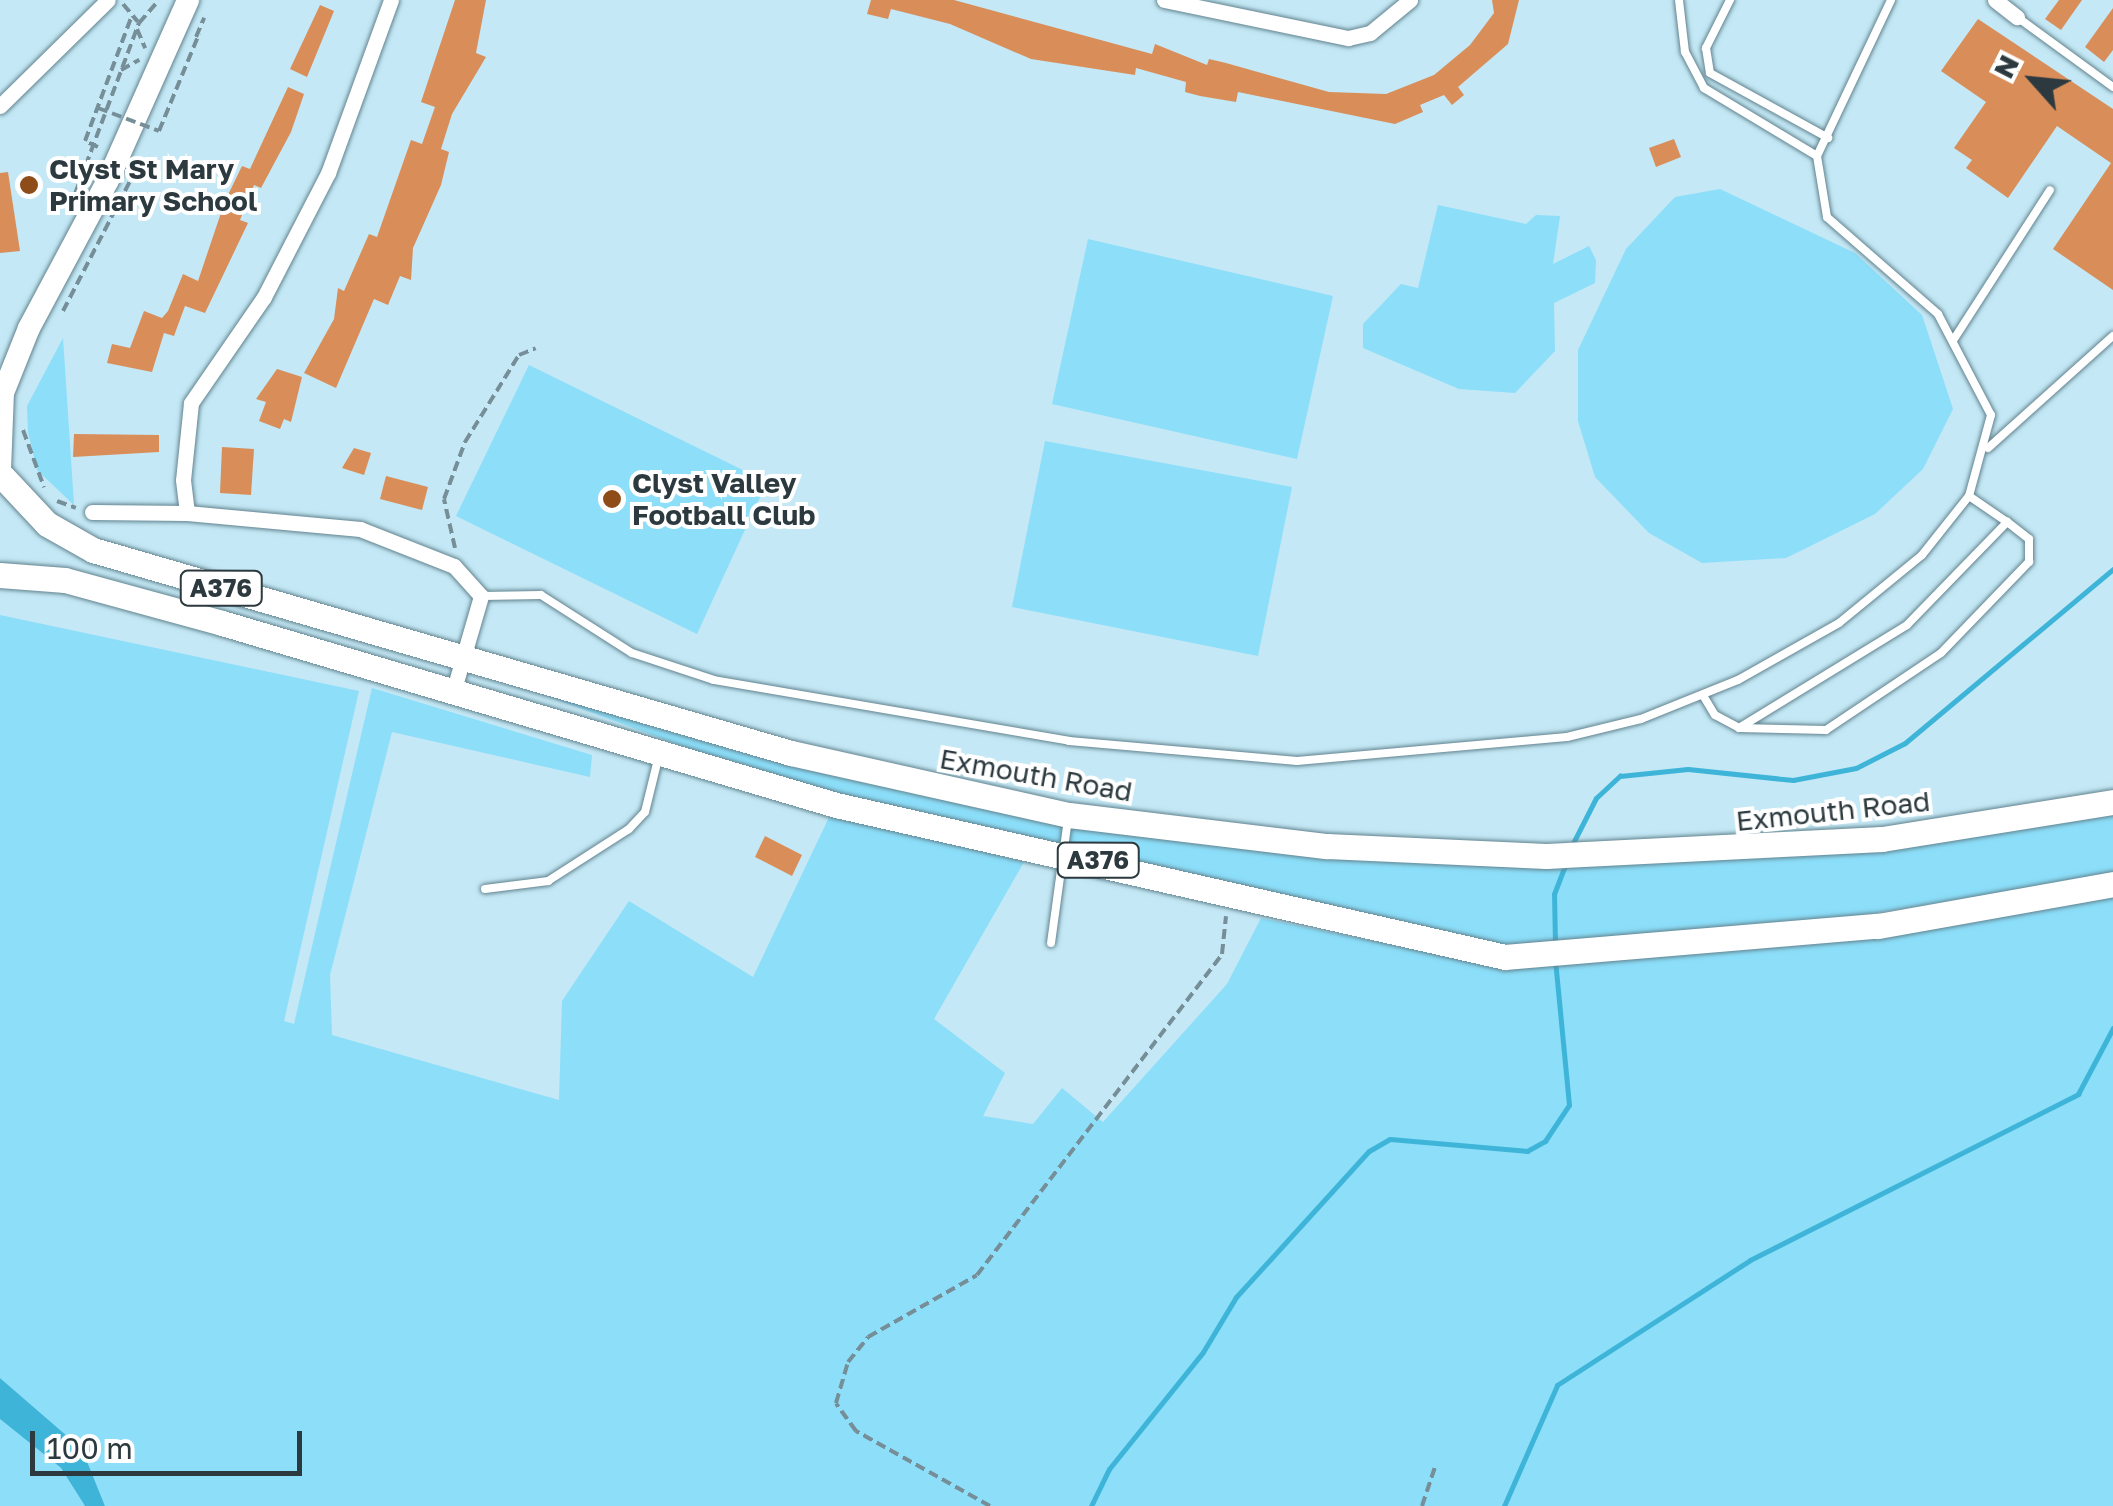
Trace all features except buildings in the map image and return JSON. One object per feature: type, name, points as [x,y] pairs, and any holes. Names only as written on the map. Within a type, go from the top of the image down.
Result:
[{"type":"highway","points":[[0,510],[1,473]]},
{"type":"highway","name":"Exmouth Road","points":[[1,473],[76,544],[790,753],[1069,815],[1328,846],[1546,856],[1882,838],[2113,802]]},
{"type":"highway","name":"A376","points":[[0,575],[65,580],[454,689],[836,804],[1060,852],[1487,953],[1538,958],[1878,926],[2113,884]]},
{"type":"main road","points":[[1,473],[3,393],[29,328],[197,7]]},
{"type":"main road","points":[[0,362],[29,328]]},
{"type":"street","points":[[0,106],[108,0]]},
{"type":"street","points":[[187,513],[182,449],[191,403],[255,311],[328,174],[391,0]]},
{"type":"street","points":[[1164,0],[1348,38],[1370,33],[1410,0]]},
{"type":"street","points":[[1995,0],[2017,17]]},
{"type":"street","points":[[92,512],[187,513],[360,530],[454,566],[481,596],[454,689]]},
{"type":"lane","points":[[1679,0],[1685,52],[1704,88],[1816,156]]},
{"type":"lane","points":[[1730,0],[1706,48],[1710,73],[1828,138]]},
{"type":"lane","points":[[481,596],[541,595],[632,653],[714,680],[1069,741],[1298,761],[1510,746],[1704,697],[1839,623],[1888,586],[1969,496],[1988,448],[1984,388],[1954,339],[1899,276],[1827,216],[1816,156],[1828,138],[1891,0]]},
{"type":"lane","points":[[2017,17],[2113,87]]},
{"type":"lane","points":[[1954,339],[2050,190]]},
{"type":"lane","points":[[1988,448],[2113,336]]},
{"type":"lane","points":[[1704,697],[1714,715],[1739,728],[1826,730],[1941,653],[2029,562],[2029,539],[1969,496]]},
{"type":"lane","points":[[1739,728],[1907,625],[2007,522]]},
{"type":"lane","points":[[484,889],[548,881],[629,829],[645,812],[660,750]]},
{"type":"lane","points":[[1050,942],[1060,852],[1069,815]]},
{"type":"path","points":[[120,0],[138,25],[141,60],[121,70]]},
{"type":"path","points":[[71,204],[98,147],[138,25],[159,0]]},
{"type":"path","points":[[98,108],[160,131],[200,28],[197,7]]},
{"type":"path","points":[[98,147],[85,142],[131,18]]},
{"type":"path","points":[[147,135],[200,28]]},
{"type":"path","points":[[60,316],[142,153]]},
{"type":"path","points":[[454,566],[456,541],[444,499],[460,455],[519,355],[536,348]]},
{"type":"path","points":[[22,414],[42,484],[54,500],[92,512]]},
{"type":"path","points":[[990,1506],[856,1432],[836,1403],[848,1362],[868,1337],[978,1275],[1222,954],[1228,891]]},
{"type":"path","points":[[1422,1506],[1436,1464]]},
{"type":"shaded area","points":[[1720,189],[1855,253],[1922,315],[1953,409],[1923,469],[1875,514],[1786,558],[1702,563],[1649,533],[1595,477],[1578,421],[1578,350],[1626,249],[1675,197]]},
{"type":"shaded area","points":[[1438,205],[1526,224],[1536,215],[1560,216],[1553,264],[1589,246],[1596,260],[1595,283],[1554,303],[1555,351],[1515,393],[1459,389],[1363,348],[1363,324],[1401,284],[1418,288]]},
{"type":"shaded area","points":[[1088,239],[1333,296],[1297,459],[1052,404]]},
{"type":"shaded area","points":[[63,338],[74,505],[37,470],[28,432],[27,406]]},
{"type":"shaded area","name":"Clyst Valley Football Club","points":[[529,365],[767,482],[697,634],[456,516]]},
{"type":"shaded area","points":[[1045,441],[1292,487],[1258,656],[1012,607]]},
{"type":"shaded area","points":[[0,615],[359,691],[284,1021],[294,1024],[372,688],[592,755],[590,777],[392,732],[330,975],[332,1035],[559,1100],[562,1001],[629,901],[753,977],[832,811],[1024,862],[934,1019],[1005,1073],[983,1116],[1033,1124],[1062,1088],[1103,1122],[1227,984],[1261,918],[1507,969],[1792,946],[2113,895],[2113,1506],[105,1506],[82,1449],[0,1378]]},
{"type":"shaded area","points":[[528,689],[856,780],[1104,830],[1633,863],[1805,856],[2113,812],[2113,875],[1800,925],[1506,949],[766,777]]},
{"type":"shaded area","points":[[0,1378],[82,1449],[105,1506],[85,1506],[61,1468],[0,1419]]},
{"type":"shaded area","points":[[0,1419],[61,1468],[85,1506],[0,1506]]},
{"type":"waterway","points":[[1571,847],[1596,798],[1620,776],[1688,769],[1793,780],[1856,768],[1905,743],[2113,569]]},
{"type":"waterway","points":[[1555,944],[1554,894],[1566,862]]},
{"type":"waterway","points":[[1091,1506],[1109,1469],[1203,1352],[1236,1297],[1369,1151],[1390,1139],[1527,1151],[1545,1141],[1569,1105],[1555,960]]},
{"type":"waterway","points":[[1504,1506],[1557,1385],[1750,1260],[2078,1094],[2113,1028]]},
{"type":"place","name":"Clyst St Mary Primary School","points":[[29,185]]},
{"type":"place","name":"Clyst Valley Football Club","points":[[612,499]]}]
